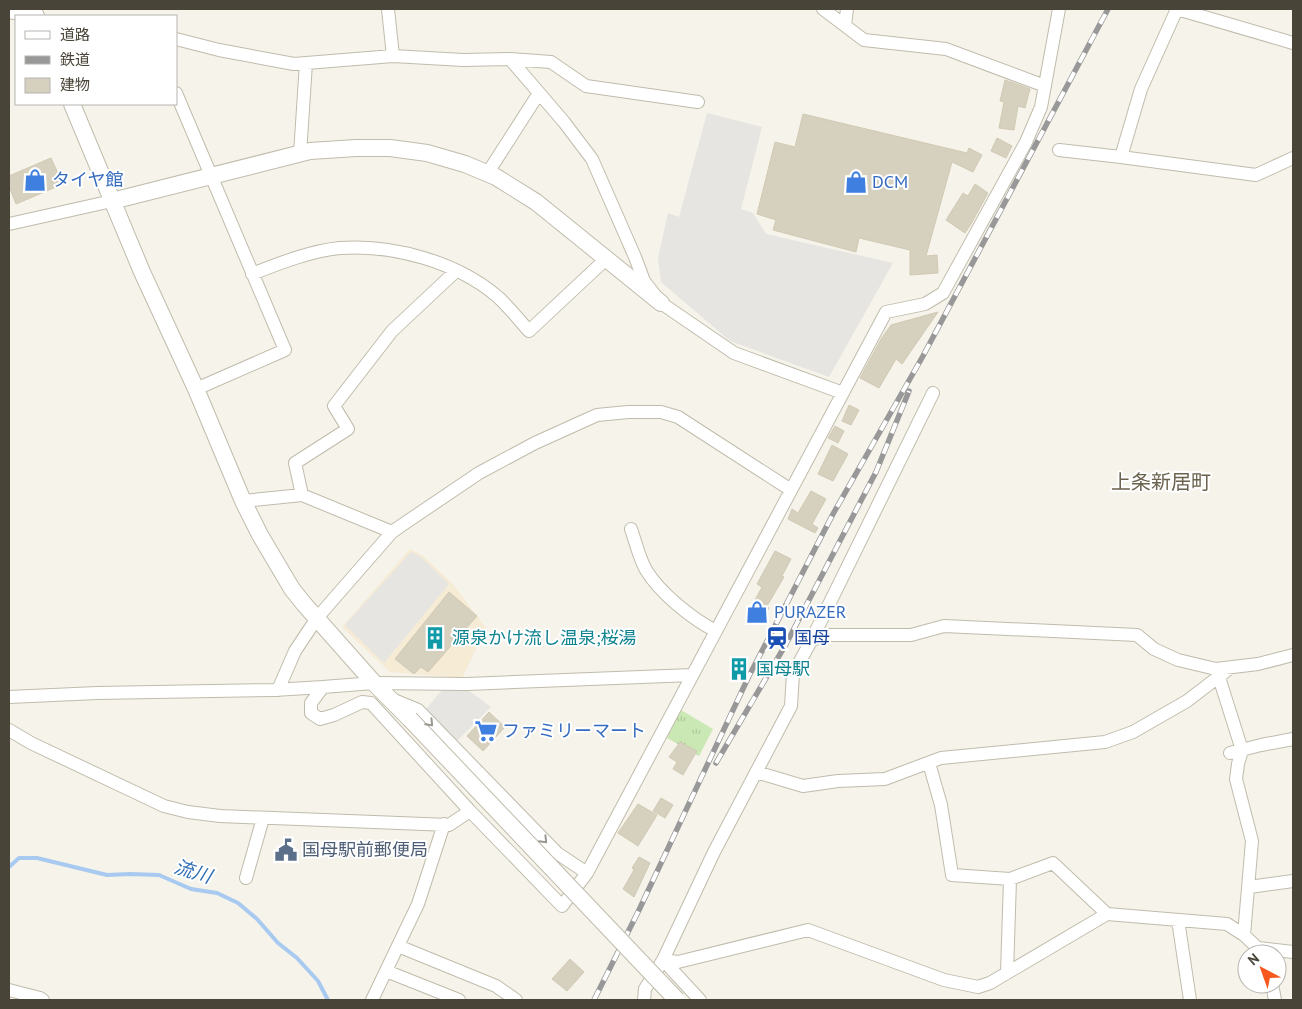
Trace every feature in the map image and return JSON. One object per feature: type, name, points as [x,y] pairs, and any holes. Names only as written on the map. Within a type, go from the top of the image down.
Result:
[{"type":"street","points":[[388,9],[393,56]]},
{"type":"street","points":[[823,9],[864,40],[946,49],[1044,86]]},
{"type":"street","points":[[844,25],[847,9]]},
{"type":"street","points":[[323,688],[311,704],[312,713],[320,719],[334,715],[362,702],[371,703],[470,811],[562,906],[587,873],[886,312],[925,304],[943,293],[1026,142],[1041,107],[1059,9]]},
{"type":"street","points":[[1121,158],[1141,89],[1177,9],[1293,43]]},
{"type":"street","points":[[9,12],[26,15]]},
{"type":"street","points":[[178,40],[219,50],[294,64],[393,56],[551,62],[586,86],[698,102]]},
{"type":"street","points":[[510,59],[564,122],[592,160],[644,281],[661,303]]},
{"type":"street","points":[[300,154],[306,63]]},
{"type":"street","points":[[486,174],[539,93]]},
{"type":"street","points":[[178,98],[285,350],[196,389]]},
{"type":"street","points":[[72,105],[142,272],[196,389],[243,501],[260,535],[292,589],[374,683],[410,718],[677,1000]]},
{"type":"street","points":[[9,224],[112,201],[310,151],[390,148],[427,153],[465,164],[496,178],[536,202],[661,303],[734,353],[843,394]]},
{"type":"street","points":[[1059,150],[1256,175],[1293,158]]},
{"type":"street","points":[[252,274],[295,258],[340,248],[400,251],[439,263],[473,279],[498,297],[529,331],[606,259]]},
{"type":"street","points":[[302,495],[295,463],[348,429],[334,406],[392,331],[456,271]]},
{"type":"street","points":[[644,1000],[644,989],[663,960],[714,852],[791,706],[793,674],[933,393]]},
{"type":"street","points":[[278,690],[295,651],[317,618],[392,532],[479,473],[535,443],[597,415],[628,412],[662,412],[678,417],[791,490]]},
{"type":"street","points":[[243,501],[302,495],[392,532]]},
{"type":"street","points":[[631,530],[646,568],[658,586],[703,625],[716,632]]},
{"type":"street","points":[[811,640],[822,635],[911,634],[944,626],[1137,635],[1154,649],[1178,660],[1217,673]]},
{"type":"street","points":[[756,772],[803,786],[838,781],[885,779],[941,758],[1106,742],[1133,732],[1179,705],[1217,673],[1232,667],[1258,664],[1293,655]]},
{"type":"street","points":[[1217,673],[1236,752],[1238,764],[1236,779],[1252,841],[1244,935]]},
{"type":"street","points":[[9,697],[278,690],[374,683],[467,684],[692,675]]},
{"type":"street","points":[[390,698],[418,710],[557,853],[587,873]]},
{"type":"street","points":[[9,730],[31,743],[164,806],[188,812],[220,816],[449,825],[470,811]]},
{"type":"street","points":[[1236,752],[1293,739]]},
{"type":"street","points":[[928,763],[941,805],[952,875],[1010,878],[1053,864],[1107,914]]},
{"type":"street","points":[[246,878],[263,818]]},
{"type":"street","points":[[372,1000],[418,904],[444,824]]},
{"type":"street","points":[[1007,973],[1010,878]]},
{"type":"street","points":[[1249,888],[1293,881]]},
{"type":"street","points":[[663,960],[678,962],[808,930],[944,980],[978,987],[990,983],[1107,914],[1227,924],[1254,944]]},
{"type":"street","points":[[1178,920],[1190,1000]]},
{"type":"street","points":[[398,946],[496,986],[516,1000]]},
{"type":"street","points":[[663,960],[700,1000]]},
{"type":"street","points":[[386,971],[459,1000]]},
{"type":"street","points":[[9,990],[43,1000]]},
{"type":"shaded area","points":[[707,113],[762,127],[741,209],[753,213],[766,234],[893,263],[829,377],[730,341],[661,282],[658,258],[668,213],[679,217]]},
{"type":"shaded area","points":[[410,549],[422,555],[453,584],[486,628],[462,678],[390,672],[342,627]]},
{"type":"shaded area","points":[[411,552],[421,557],[449,584],[384,663],[345,625]]},
{"type":"shaded area","points":[[464,687],[491,707],[457,741],[426,709],[443,689]]},
{"type":"green space","points":[[681,710],[713,729],[699,756],[667,738]]},
{"type":"building","points":[[1005,80],[1030,89],[1025,108],[1018,106],[1014,130],[999,128],[1004,102],[1000,101]]},
{"type":"building","name":"DCM","points":[[803,114],[967,153],[969,148],[982,155],[973,172],[952,162],[926,256],[937,255],[938,273],[910,275],[910,250],[859,238],[856,252],[773,230],[776,220],[757,214],[775,142],[795,147]]},
{"type":"building","points":[[997,138],[1012,146],[1006,158],[991,151]]},
{"type":"building","name":"タイヤ館","points":[[51,158],[63,184],[16,204],[9,186],[9,176]]},
{"type":"building","points":[[975,184],[988,193],[965,233],[946,220],[963,193],[968,196]]},
{"type":"building","points":[[938,312],[902,364],[896,359],[879,388],[860,378],[881,339],[891,325]]},
{"type":"building","points":[[849,405],[859,410],[851,425],[842,421]]},
{"type":"building","points":[[835,426],[844,431],[838,443],[828,438]]},
{"type":"building","points":[[832,445],[848,454],[833,481],[818,474]]},
{"type":"building","points":[[811,491],[826,499],[812,524],[818,528],[815,533],[788,519],[792,509],[798,513]]},
{"type":"building","points":[[775,551],[791,559],[760,624],[746,617],[762,587],[757,584]]},
{"type":"building","name":"源泉かけ流し温泉;桜湯","points":[[449,592],[477,616],[428,672],[421,667],[414,674],[395,659]]},
{"type":"building","name":"ファミリーマート","points":[[489,712],[505,727],[483,751],[467,736]]},
{"type":"building","points":[[680,742],[697,751],[683,775],[673,769],[677,762],[669,757]]},
{"type":"building","points":[[661,798],[673,805],[665,818],[653,811]]},
{"type":"building","points":[[638,804],[657,815],[638,846],[618,833]]},
{"type":"building","points":[[639,857],[650,863],[634,897],[623,889]]},
{"type":"building","points":[[570,959],[584,972],[567,991],[552,979]]},
{"type":"waterway","name":"流川","points":[[9,867],[19,858],[37,858],[107,875],[159,875],[191,889],[217,893],[238,903],[257,919],[278,943],[297,958],[318,981],[328,1000]]},
{"type":"railway","points":[[594,1000],[639,910],[749,676],[833,514],[923,356],[1108,9]]},
{"type":"railway","points":[[716,763],[786,644],[876,472],[909,391]]},
{"type":"place","name":"タイヤ館","points":[[35,180]]},
{"type":"place","name":"DCM","points":[[856,182]]},
{"type":"place","name":"PURAZER","points":[[757,612]]},
{"type":"place","name":"源泉かけ流し温泉;桜湯","points":[[435,638]]},
{"type":"place","name":"国母","points":[[777,638]]},
{"type":"place","name":"国母駅","points":[[739,669]]},
{"type":"place","name":"ファミリーマート","points":[[486,731]]},
{"type":"place","name":"国母駅前郵便局","points":[[286,850]]},
{"type":"district","name":"上条新居町","points":[[1161,482]]}]
